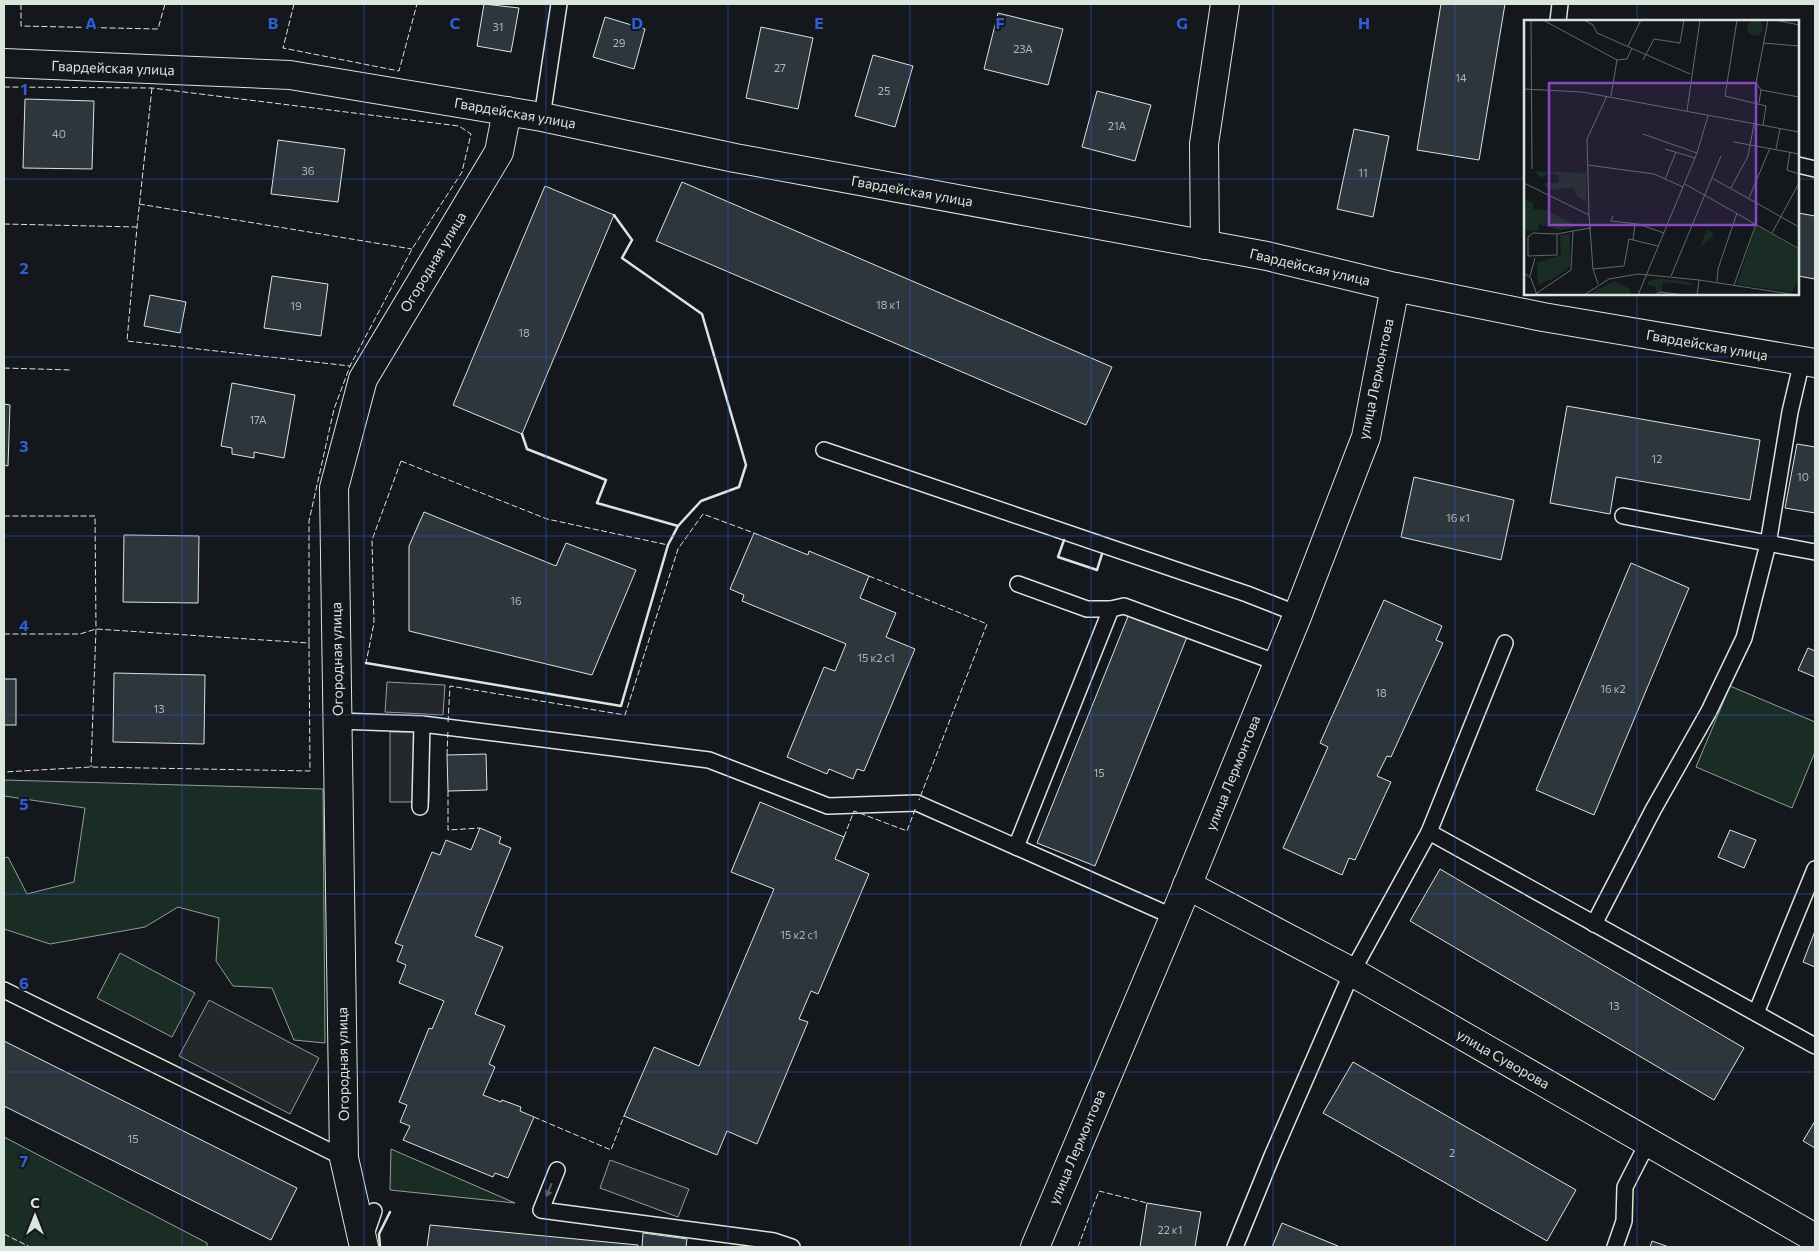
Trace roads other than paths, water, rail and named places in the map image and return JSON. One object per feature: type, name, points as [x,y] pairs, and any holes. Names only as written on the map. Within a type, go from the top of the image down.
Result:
[{"type":"street","points":[[1205,245],[1204,144],[1224,4]]},
{"type":"street","name":"Гвардейская улица","points":[[4,63],[290,75],[542,117],[735,158],[1266,256],[1395,287],[1543,317],[1809,362]]},
{"type":"street","name":"Огородная улица","points":[[364,1245],[344,1158],[334,488],[364,380],[499,152],[507,111]]},
{"type":"street","name":"улица Лермонтова","points":[[1035,1247],[1174,917],[1278,663],[1366,437],[1395,287]]},
{"type":"street","name":"улица Суворова","points":[[1187,885],[1352,972],[1648,1142],[1811,1240]]},
{"type":"lane","points":[[542,117],[559,4]]},
{"type":"lane","points":[[1558,20],[1560,4]]},
{"type":"lane","points":[[1799,165],[1815,169]]},
{"type":"lane","points":[[1594,924],[1652,810],[1709,711],[1744,638],[1768,544],[1790,412],[1809,362]]},
{"type":"lane","points":[[824,450],[1247,594],[1298,614]]},
{"type":"lane","points":[[1623,516],[1815,552]]},
{"type":"lane","points":[[1018,584],[1086,609],[1111,609],[1124,606],[1278,663]]},
{"type":"lane","points":[[1016,847],[1111,609]]},
{"type":"lane","points":[[1235,1247],[1272,1156],[1352,972],[1429,832],[1505,643]]},
{"type":"lane","points":[[338,721],[422,724],[709,760],[828,806],[918,803],[1174,917]]},
{"type":"lane","points":[[420,807],[422,724]]},
{"type":"lane","points":[[1429,832],[1815,1046]]},
{"type":"lane","points":[[1756,1013],[1815,869]]},
{"type":"lane","points":[[4,990],[344,1158]]},
{"type":"lane","points":[[1615,1247],[1624,1220],[1624,1187],[1648,1142]]},
{"type":"lane","points":[[557,1170],[541,1210],[752,1243],[774,1241],[792,1247]]},
{"type":"lane","points":[[364,1245],[374,1211]]}]
